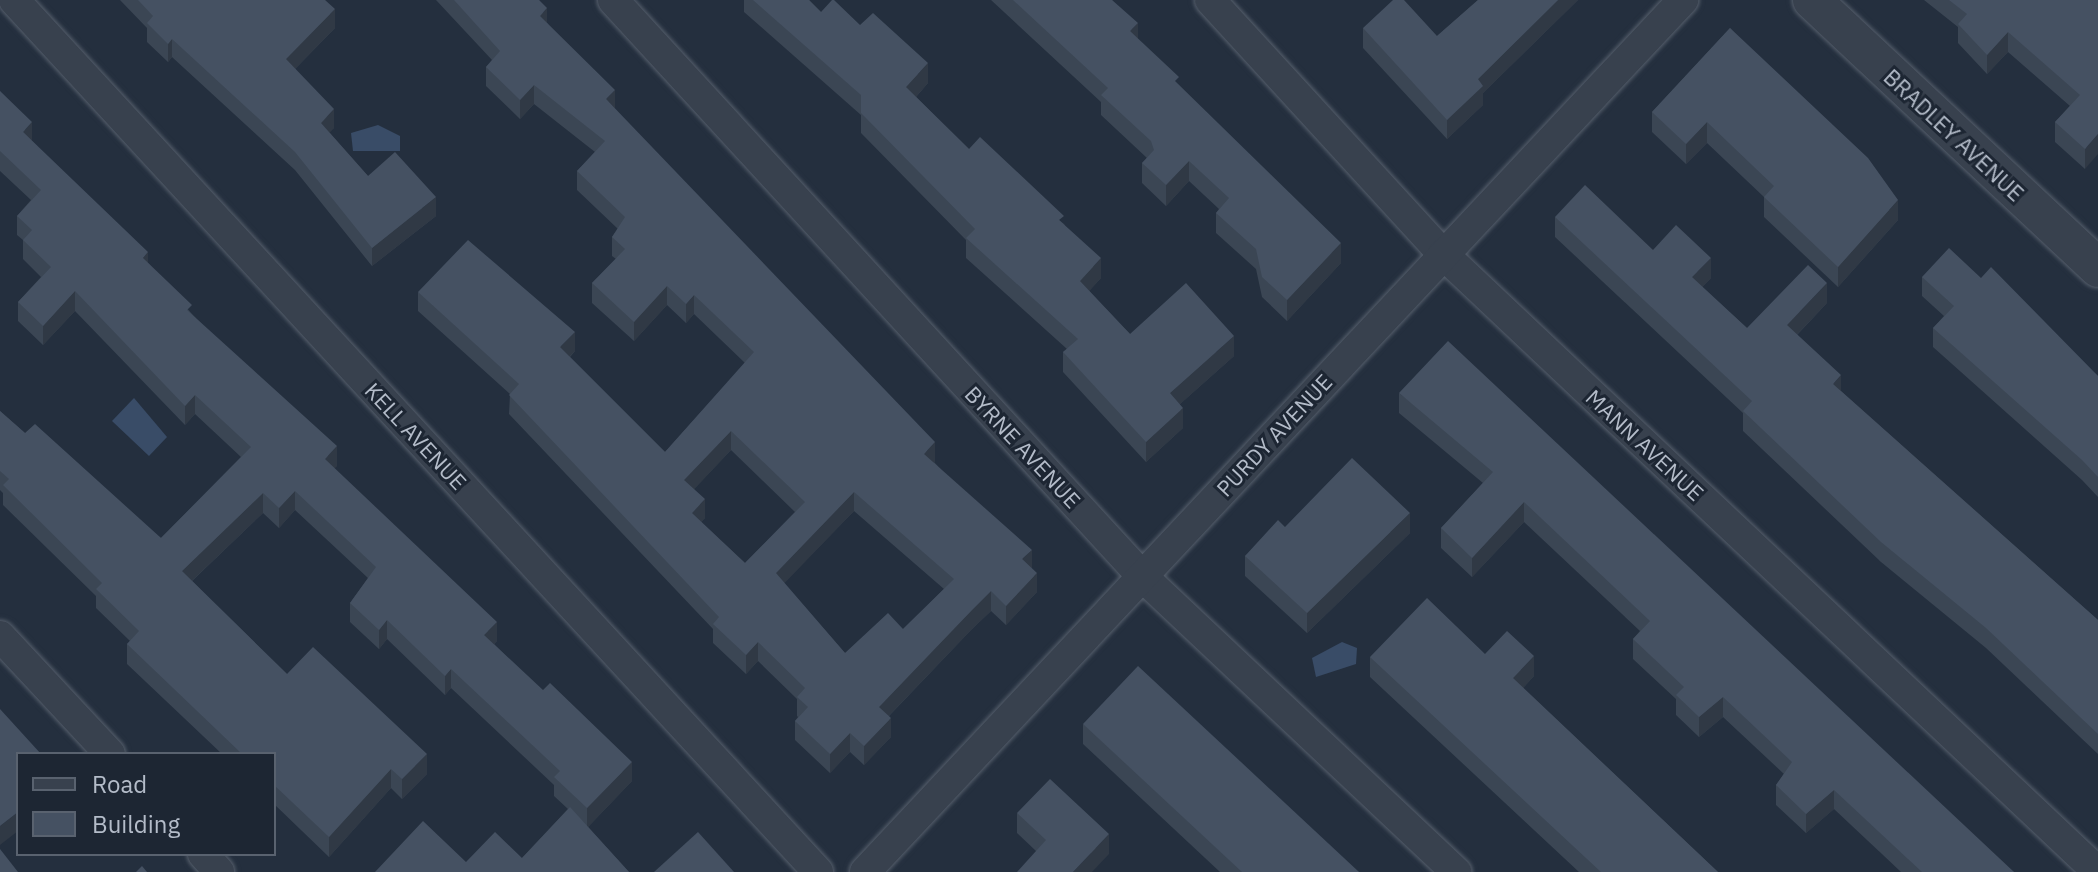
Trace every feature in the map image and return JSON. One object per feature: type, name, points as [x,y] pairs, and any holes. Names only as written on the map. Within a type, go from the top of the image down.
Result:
[{"type":"street","name":"KELL AVENUE","points":[[14,0],[818,872]]},
{"type":"street","name":"BYRNE AVENUE","points":[[613,0],[1142,576],[1456,872]]},
{"type":"street","name":"MANN AVENUE","points":[[1210,0],[1443,254],[2098,872]]},
{"type":"street","name":"PURDY AVENUE","points":[[865,872],[1683,0]]},
{"type":"street","name":"BRADLEY AVENUE","points":[[1812,0],[2098,268]]},
{"type":"street","points":[[0,636],[108,752]]},
{"type":"street","points":[[205,856],[219,872]]},
{"type":"water","points":[[378,125],[400,136],[400,151],[353,151],[351,133]]},
{"type":"water","points":[[134,398],[167,437],[149,456],[112,421]]},
{"type":"water","points":[[1342,642],[1357,648],[1356,664],[1316,677],[1312,658]]},
{"type":"building","points":[[138,0],[325,0],[335,9],[286,59],[334,109],[321,123],[368,176],[395,152],[436,197],[372,248],[295,152],[172,39],[168,44],[147,23],[153,16]]},
{"type":"building","points":[[454,0],[539,0],[547,8],[540,16],[615,90],[606,99],[935,442],[924,454],[1032,550],[1022,559],[1037,573],[1006,606],[991,591],[972,610],[879,707],[891,718],[864,746],[850,733],[830,754],[795,721],[808,707],[797,697],[805,688],[758,642],[746,655],[713,624],[719,617],[509,395],[519,384],[418,292],[468,240],[575,332],[560,347],[665,452],[754,352],[694,295],[686,304],[667,286],[634,322],[592,283],[625,249],[612,237],[625,217],[577,171],[605,141],[534,85],[520,100],[486,67],[500,51]],"holes":[[[731,431],[805,502],[745,563],[692,513],[705,499],[684,480]],[[854,492],[954,579],[903,629],[888,613],[845,653],[776,573]]]},
{"type":"building","points":[[753,0],[809,0],[821,12],[834,0],[860,25],[873,13],[928,63],[906,87],[969,149],[980,137],[1064,216],[1059,220],[1101,258],[1080,281],[1130,334],[1186,283],[1234,336],[1170,393],[1183,408],[1146,442],[1063,352],[1078,339],[966,238],[975,229],[861,113],[861,95]]},
{"type":"building","points":[[1013,0],[1112,0],[1138,23],[1130,31],[1179,77],[1175,81],[1341,243],[1287,300],[1262,277],[1256,249],[1216,213],[1229,198],[1189,161],[1166,185],[1142,163],[1154,150],[1151,141],[1101,95],[1108,88]]},
{"type":"building","points":[[1393,0],[1404,0],[1437,36],[1478,0],[1558,0],[1478,79],[1483,86],[1447,120],[1363,28]]},
{"type":"building","points":[[1949,0],[2098,0],[2098,134],[2085,149],[2055,122],[2080,95],[2008,32],[1987,55],[1958,24],[1967,14]]},
{"type":"building","points":[[1730,28],[1868,158],[1898,200],[1838,267],[1764,197],[1774,186],[1707,122],[1686,144],[1652,112]]},
{"type":"building","points":[[0,91],[32,122],[23,132],[148,252],[143,258],[192,305],[187,310],[337,446],[325,459],[497,622],[484,635],[543,690],[550,683],[632,762],[587,808],[554,777],[560,771],[451,669],[445,676],[387,620],[379,630],[350,603],[376,567],[295,491],[279,508],[263,493],[182,571],[287,674],[313,647],[427,754],[402,779],[391,769],[329,837],[276,787],[276,752],[240,752],[127,644],[139,631],[96,589],[102,583],[3,485],[9,479],[0,471],[0,411],[25,433],[35,424],[161,538],[251,447],[195,395],[185,406],[75,291],[43,326],[18,302],[51,267],[23,240],[32,230],[17,216],[41,190],[0,151]]},
{"type":"building","points":[[1585,185],[1653,250],[1676,225],[1711,258],[1692,277],[1747,328],[1808,265],[1827,283],[1787,325],[1841,375],[1833,384],[2098,620],[2098,734],[1986,628],[1881,542],[1743,411],[1752,401],[1555,217]]},
{"type":"building","points":[[1949,248],[1981,278],[1991,267],[2098,376],[2098,477],[1933,328],[1954,306],[1922,277]]},
{"type":"building","points":[[1448,341],[2014,872],[1922,872],[1834,790],[1806,814],[1776,785],[1792,762],[1723,697],[1699,717],[1676,695],[1684,687],[1633,639],[1650,621],[1524,502],[1472,558],[1441,528],[1493,472],[1399,393]]},
{"type":"building","points":[[1352,458],[1410,513],[1307,613],[1245,556],[1278,520],[1285,527]]},
{"type":"building","points":[[1427,598],[1485,654],[1507,631],[1534,656],[1513,678],[1718,872],[1601,872],[1370,657]]},
{"type":"building","points":[[1138,666],[1359,872],[1242,872],[1083,724]]},
{"type":"building","points":[[0,709],[39,752],[16,752],[16,814],[0,826]]},
{"type":"building","points":[[1050,779],[1109,834],[1073,872],[1017,872],[1046,840],[1017,813]]},
{"type":"building","points":[[570,807],[629,872],[375,872],[423,821],[466,862],[495,832],[522,858]]},
{"type":"building","points":[[698,832],[734,872],[654,872]]},
{"type":"building","points":[[0,849],[18,872],[0,872]]}]
